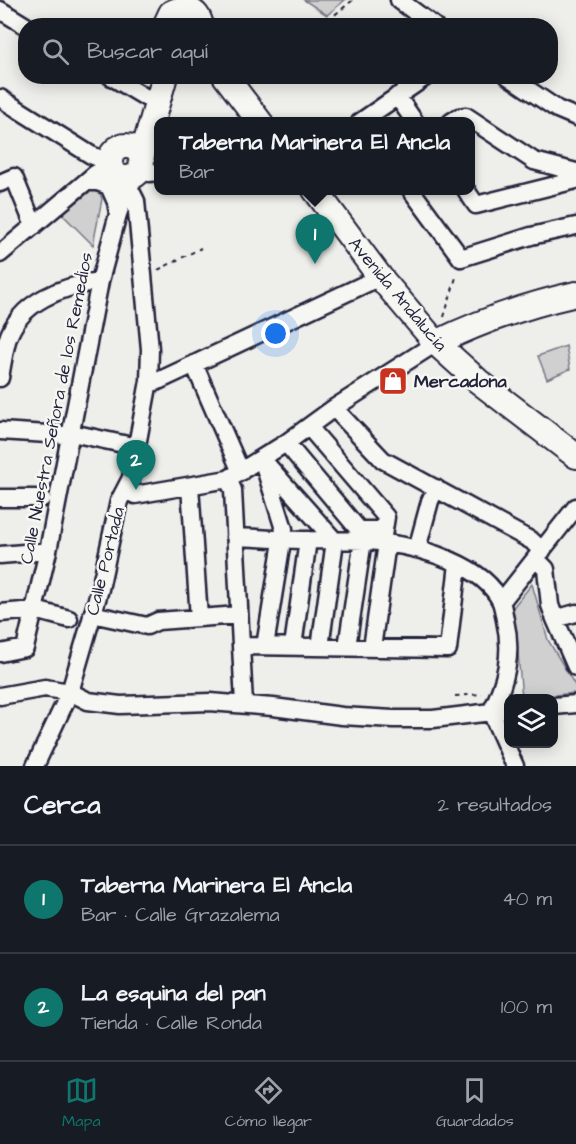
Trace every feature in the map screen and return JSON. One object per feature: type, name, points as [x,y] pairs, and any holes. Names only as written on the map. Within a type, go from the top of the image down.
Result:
[{"type":"main road","points":[[231,84],[256,117]]},
{"type":"main road","points":[[129,168],[160,86]]},
{"type":"main road","name":"Avenida Andalucía","points":[[319,195],[380,277],[436,343],[478,381],[576,456]]},
{"type":"main road","points":[[436,343],[472,325],[576,294]]},
{"type":"street","points":[[399,0],[423,18]]},
{"type":"street","points":[[0,10],[18,21]]},
{"type":"street","points":[[123,84],[145,98],[160,86]]},
{"type":"street","points":[[367,117],[415,84]]},
{"type":"street","points":[[520,84],[557,109],[576,117]]},
{"type":"street","points":[[398,96],[412,117]]},
{"type":"street","points":[[0,98],[91,155],[129,168]]},
{"type":"street","points":[[475,122],[534,161],[576,172]]},
{"type":"street","points":[[0,254],[86,182],[129,168]]},
{"type":"street","name":"Calle Nuestra Señora de los Remedios","points":[[0,653],[25,648],[48,551],[59,490],[75,434],[100,281],[129,168]]},
{"type":"street","name":"Calle Portada","points":[[35,766],[70,692],[82,620],[119,501],[131,478],[149,381],[150,349],[136,201],[129,168]]},
{"type":"street","points":[[7,180],[34,226]]},
{"type":"street","points":[[469,195],[476,205],[576,180]]},
{"type":"street","points":[[86,182],[97,182],[109,186],[118,214]]},
{"type":"street","points":[[415,195],[461,258],[531,236],[576,225]]},
{"type":"street","points":[[108,250],[122,241],[136,247],[140,254]]},
{"type":"street","points":[[149,381],[156,382],[380,277]]},
{"type":"street","points":[[0,378],[7,340],[12,329],[33,304],[60,290],[100,281]]},
{"type":"street","points":[[126,490],[135,495],[190,486],[235,475],[436,343]]},
{"type":"street","points":[[194,364],[235,475],[233,490],[244,704]]},
{"type":"street","points":[[334,408],[383,460],[532,541],[546,569],[550,604],[555,619],[576,667]]},
{"type":"street","points":[[309,427],[386,517],[372,648]]},
{"type":"street","points":[[0,430],[75,434],[137,447]]},
{"type":"street","points":[[286,443],[359,530],[458,564],[475,573],[501,602],[509,637],[507,671],[501,693],[491,712]]},
{"type":"street","points":[[262,459],[284,529],[265,646]]},
{"type":"street","points":[[262,459],[334,541],[320,647]]},
{"type":"street","points":[[190,486],[199,618]]},
{"type":"street","points":[[417,549],[430,501],[436,488]]},
{"type":"street","points":[[0,498],[42,498]]},
{"type":"street","points":[[501,602],[576,507]]},
{"type":"street","points":[[235,537],[334,541],[385,538]]},
{"type":"street","points":[[293,646],[308,540]]},
{"type":"street","points":[[347,647],[363,540]]},
{"type":"street","points":[[0,555],[48,551]]},
{"type":"street","points":[[241,645],[448,649],[458,564]]},
{"type":"street","points":[[0,613],[35,610],[82,620],[147,626],[158,621],[239,615]]},
{"type":"street","points":[[555,619],[576,613]]},
{"type":"street","points":[[0,696],[45,688],[70,692],[87,701],[120,705],[210,702],[393,719],[433,718],[504,710]]},
{"type":"street","points":[[558,706],[576,704]]},
{"type":"street","points":[[491,712],[515,766]]},
{"type":"path","points":[[331,18],[353,0]]},
{"type":"path","points":[[153,272],[201,248]]},
{"type":"path","points":[[436,343],[461,258]]},
{"type":"path","points":[[455,696],[501,693]]},
{"type":"shaded area","points":[[304,0],[345,0],[327,15]]},
{"type":"shaded area","points":[[98,188],[102,199],[93,245],[62,214],[93,189]]},
{"type":"shaded area","points":[[566,346],[570,369],[547,379],[538,356]]},
{"type":"shaded area","points":[[532,584],[548,640],[576,687],[576,693],[522,694],[518,653],[510,611]]},
{"type":"place","name":"Taberna Marinera El Ancla","points":[[315,264]]},
{"type":"place","name":"Mercadona","points":[[393,381]]},
{"type":"place","name":"La esquina del pan","points":[[136,490]]}]
